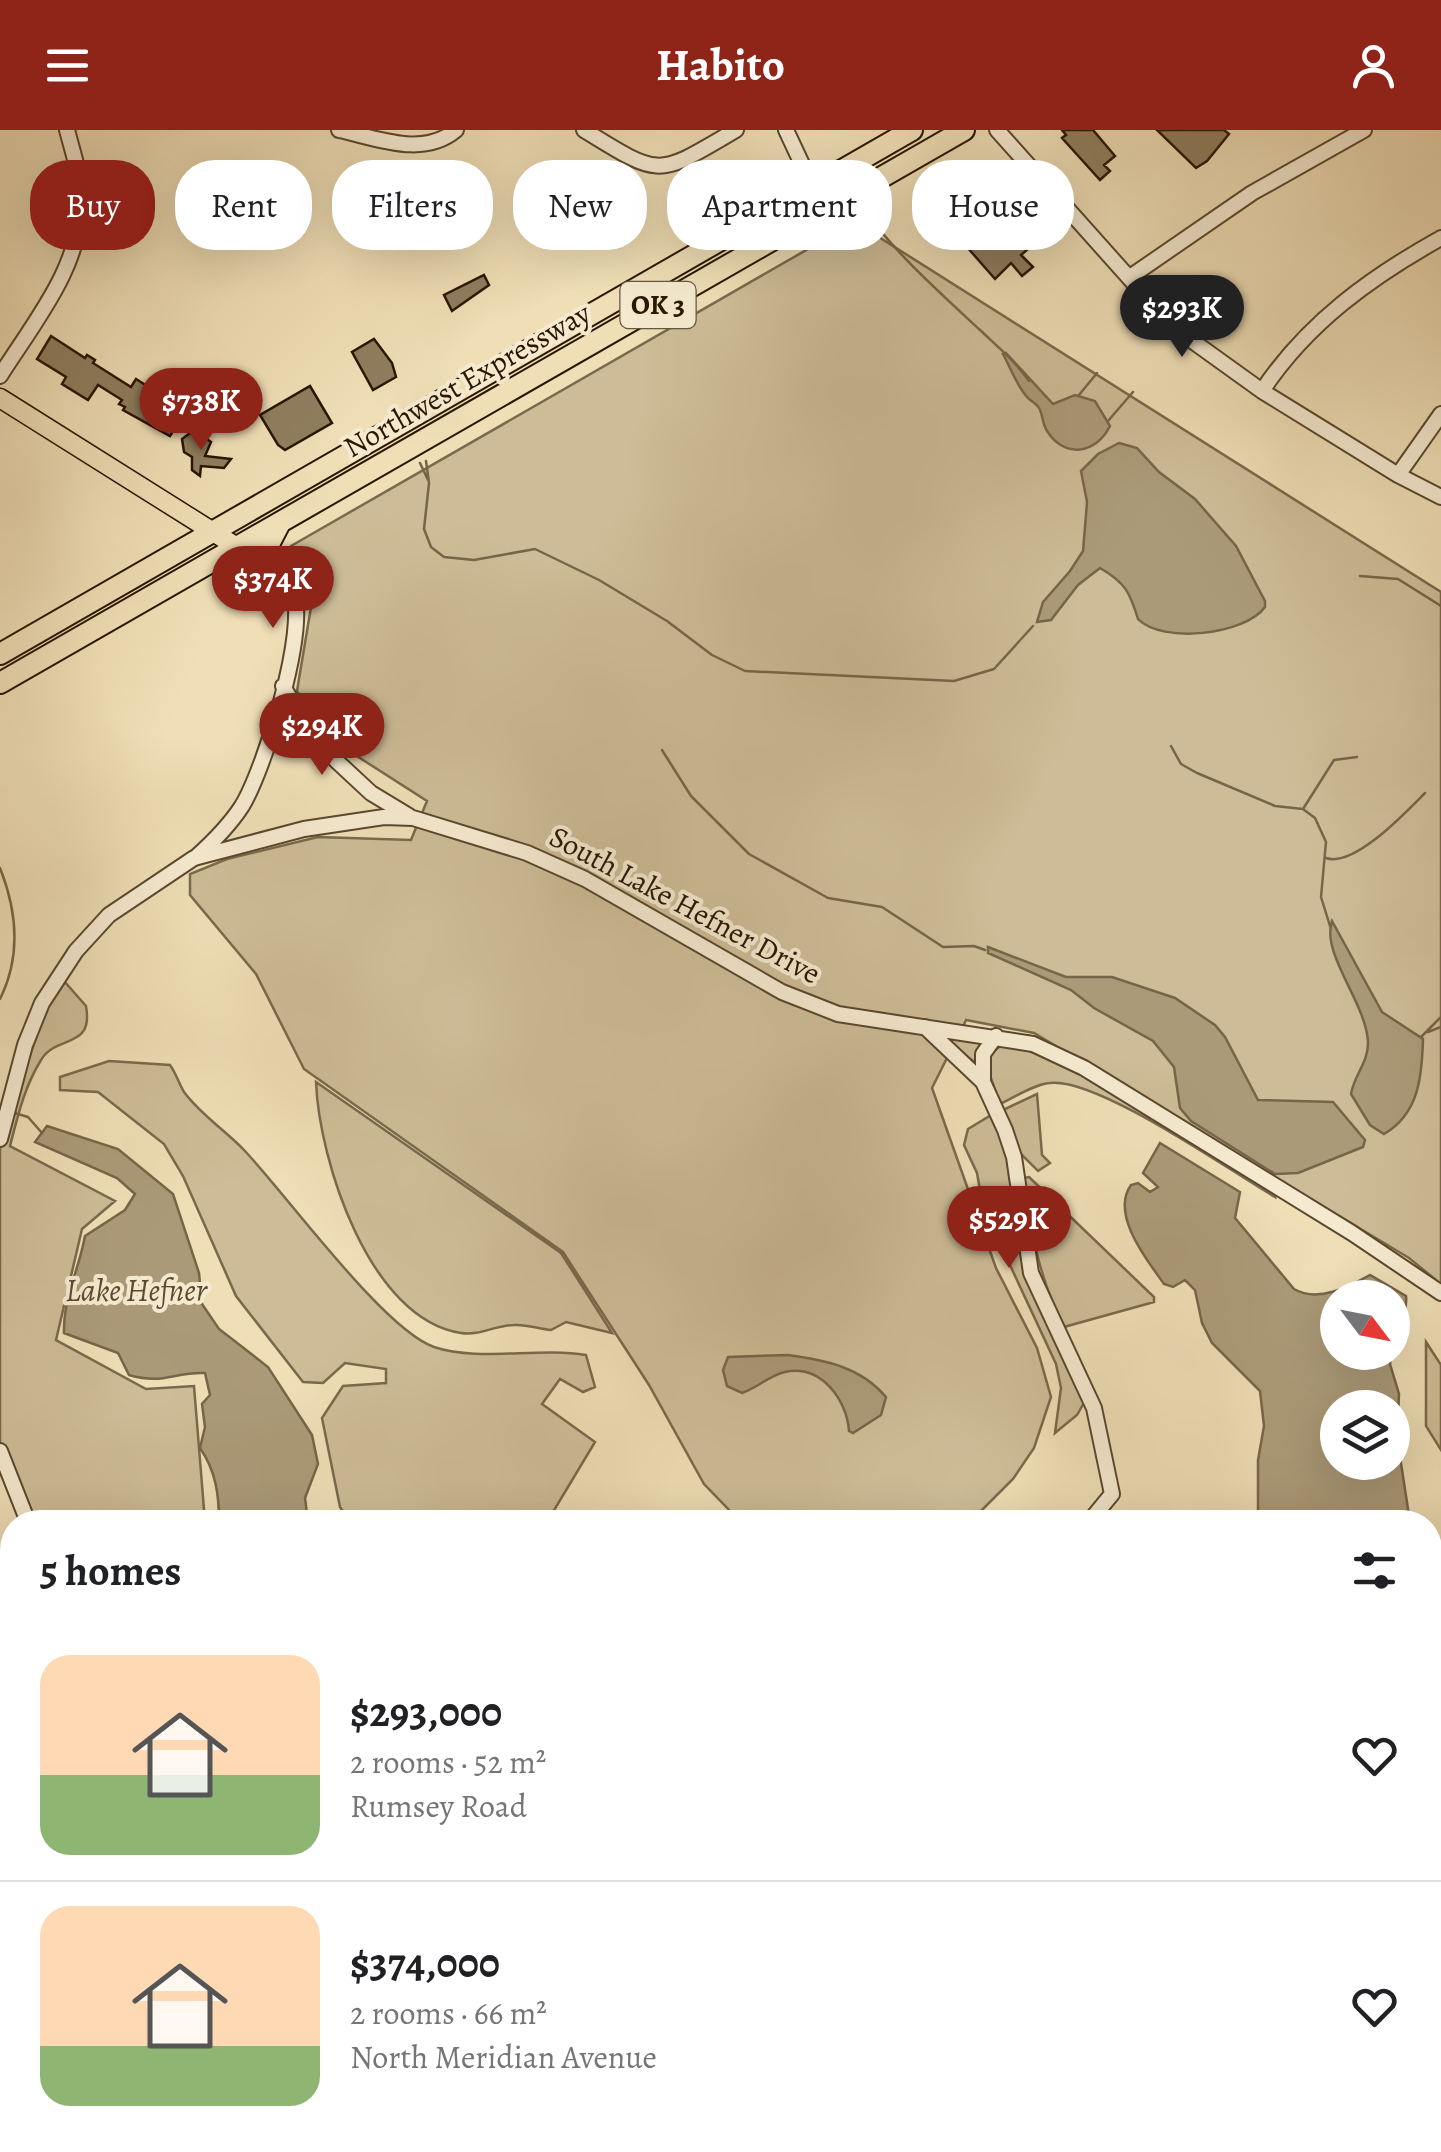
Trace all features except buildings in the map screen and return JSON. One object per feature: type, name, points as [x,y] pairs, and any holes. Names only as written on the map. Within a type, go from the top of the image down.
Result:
[{"type":"highway","name":"Northwest Expressway","points":[[859,160],[912,130]]},
{"type":"highway","name":"Northwest Expressway","points":[[892,170],[964,130]]},
{"type":"highway","name":"Northwest Expressway","points":[[0,654],[703,250]]},
{"type":"highway","name":"Northwest Expressway","points":[[0,683],[752,250]]},
{"type":"highway","points":[[538,345],[550,367]]},
{"type":"highway","points":[[274,570],[268,546],[281,522]]},
{"type":"main road","points":[[0,398],[237,547]]},
{"type":"street","points":[[0,376],[60,280],[77,238],[81,192],[68,130]]},
{"type":"street","points":[[339,130],[419,145],[442,140],[456,130]]},
{"type":"street","points":[[584,130],[638,162],[664,166],[674,166],[736,130]]},
{"type":"street","points":[[786,130],[800,160]]},
{"type":"street","points":[[997,130],[1174,327],[1262,391],[1441,497]]},
{"type":"street","points":[[1130,277],[1252,194],[1364,130]]},
{"type":"street","points":[[1262,391],[1289,354],[1329,314],[1389,268],[1441,238]]},
{"type":"street","points":[[1398,475],[1441,414]]},
{"type":"street","points":[[194,858],[229,825],[252,786],[283,686],[298,607],[290,585],[237,547]]},
{"type":"street","points":[[283,686],[314,740],[371,793],[413,818]]},
{"type":"street","name":"South Lake Hefner Drive","points":[[2,1132],[32,1024],[61,970],[109,915],[194,858],[304,828],[384,817],[413,818],[526,854],[586,879],[796,998],[838,1014],[888,1025],[996,1036],[1034,1044],[1084,1068],[1352,1233],[1441,1294]]},
{"type":"street","points":[[924,1027],[983,1082]]},
{"type":"street","points":[[996,1036],[984,1054],[983,1082],[1014,1157],[1031,1273],[1094,1408],[1112,1494],[1099,1510]]},
{"type":"street","points":[[0,1451],[23,1510]]},
{"type":"shaded area","points":[[892,245],[1441,592],[1441,1284],[1409,1258],[1034,1033],[966,1020],[959,1036],[984,1042],[977,1064],[953,1046],[932,1088],[996,1268],[1037,1348],[1051,1397],[1034,1448],[1013,1479],[982,1510],[729,1510],[704,1484],[649,1385],[563,1252],[304,1069],[256,974],[190,895],[190,874],[227,859],[318,837],[411,840],[427,801],[324,735],[297,691],[311,607],[291,546],[806,250],[892,250]]},
{"type":"shaded area","points":[[64,981],[86,1006],[87,1020],[79,1036],[55,1047],[41,1060],[26,1091],[10,1146],[115,1201],[82,1229],[56,1340],[146,1389],[194,1386],[204,1510],[21,1510],[0,1454],[0,1141],[45,1012]]},
{"type":"shaded area","points":[[1002,1045],[1029,1051],[1100,1083],[1179,1130],[1274,1192],[1275,1197],[1098,1094],[1049,1083],[1000,1104],[987,1067],[991,1053]]},
{"type":"shaded area","points":[[109,1061],[170,1065],[190,1100],[244,1150],[363,1289],[413,1335],[434,1347],[489,1354],[586,1355],[595,1387],[583,1392],[560,1379],[542,1404],[595,1442],[554,1510],[342,1510],[322,1418],[343,1386],[386,1383],[386,1369],[345,1363],[323,1383],[303,1382],[236,1296],[183,1176],[164,1144],[98,1092],[60,1090],[60,1077]]},
{"type":"shaded area","points":[[316,1082],[561,1253],[612,1333],[566,1322],[551,1330],[514,1325],[461,1333],[428,1321],[400,1299],[375,1268],[339,1192],[319,1115]]},
{"type":"shaded area","points":[[1037,1094],[1042,1155],[1050,1163],[1038,1171],[1018,1151],[1003,1110]]},
{"type":"shaded area","points":[[993,1114],[1011,1171],[1024,1251],[1085,1401],[1077,1415],[1055,1433],[1061,1388],[1056,1364],[983,1207],[977,1173],[964,1145],[968,1129]]},
{"type":"shaded area","points":[[1029,1177],[1154,1297],[1154,1302],[1064,1327],[1037,1254],[1023,1178]]},
{"type":"shaded area","points":[[1426,1342],[1441,1365],[1441,1450],[1426,1426]]},
{"type":"water","points":[[1003,354],[1053,404],[1075,395],[1095,401],[1110,426],[1097,443],[1071,449],[1054,440],[1045,428],[1039,408],[1017,382]]},
{"type":"water","points":[[1119,443],[1137,448],[1159,472],[1195,499],[1236,546],[1265,601],[1265,607],[1255,617],[1222,630],[1165,632],[1138,619],[1121,584],[1100,568],[1078,585],[1051,620],[1037,622],[1043,602],[1083,551],[1087,502],[1081,471],[1098,454]]},
{"type":"water","points":[[1332,921],[1382,1012],[1423,1039],[1416,1093],[1405,1116],[1384,1134],[1370,1125],[1351,1094],[1368,1041],[1360,1010],[1333,948]]},
{"type":"water","points":[[988,947],[1066,977],[1112,977],[1175,998],[1215,1025],[1225,1037],[1258,1100],[1333,1102],[1365,1140],[1363,1147],[1298,1173],[1275,1174],[1191,1121],[1180,1108],[1174,1067],[1153,1041],[1094,1008],[1071,990],[988,953]]},
{"type":"water","name":"Lake Hefner","points":[[47,1126],[118,1149],[173,1194],[199,1273],[202,1304],[219,1329],[268,1367],[312,1435],[318,1464],[305,1498],[306,1510],[218,1510],[216,1484],[200,1448],[205,1427],[202,1404],[210,1395],[205,1373],[151,1379],[129,1375],[118,1353],[64,1333],[66,1308],[85,1236],[125,1210],[135,1194],[117,1178],[35,1142]]},
{"type":"water","points":[[1160,1143],[1240,1192],[1235,1218],[1294,1289],[1320,1294],[1320,1370],[1392,1370],[1398,1390],[1320,1390],[1320,1480],[1404,1480],[1408,1510],[1258,1510],[1258,1460],[1264,1426],[1260,1391],[1212,1343],[1202,1323],[1195,1290],[1185,1280],[1173,1287],[1164,1284],[1133,1236],[1125,1209],[1126,1197],[1131,1185],[1138,1183],[1150,1192],[1158,1187],[1143,1173]]},
{"type":"water","points":[[788,1355],[829,1363],[865,1378],[886,1397],[881,1415],[853,1433],[849,1431],[837,1397],[810,1373],[785,1372],[742,1393],[727,1386],[723,1370],[728,1357]]},
{"type":"waterway","points":[[892,243],[1029,381]]},
{"type":"waterway","points":[[1079,395],[1097,373]]},
{"type":"waterway","points":[[1108,421],[1133,392]]},
{"type":"waterway","points":[[426,461],[429,483],[424,529],[431,547],[444,557],[474,560],[535,549],[599,580],[667,621],[712,655],[745,671],[954,681],[994,669],[1033,626]]},
{"type":"waterway","points":[[420,463],[428,480]]},
{"type":"waterway","points":[[1360,576],[1398,579],[1441,606]]},
{"type":"waterway","points":[[1171,746],[1181,764],[1197,773],[1275,806],[1303,809],[1315,818],[1326,842],[1321,897],[1330,926]]},
{"type":"waterway","points":[[662,750],[691,796],[749,854],[828,898],[882,907],[943,947],[974,946],[985,950]]},
{"type":"waterway","points":[[1303,809],[1334,760],[1357,757]]},
{"type":"waterway","points":[[1326,858],[1338,859],[1365,847],[1425,793]]},
{"type":"waterway","points":[[0,868],[14,934],[11,967],[0,999]]},
{"type":"waterway","points":[[1422,1036],[1441,1017]]},
{"type":"waterway","points":[[1428,1032],[1441,1027]]},
{"type":"waterway","points":[[11,1112],[28,1117],[42,1133]]}]
